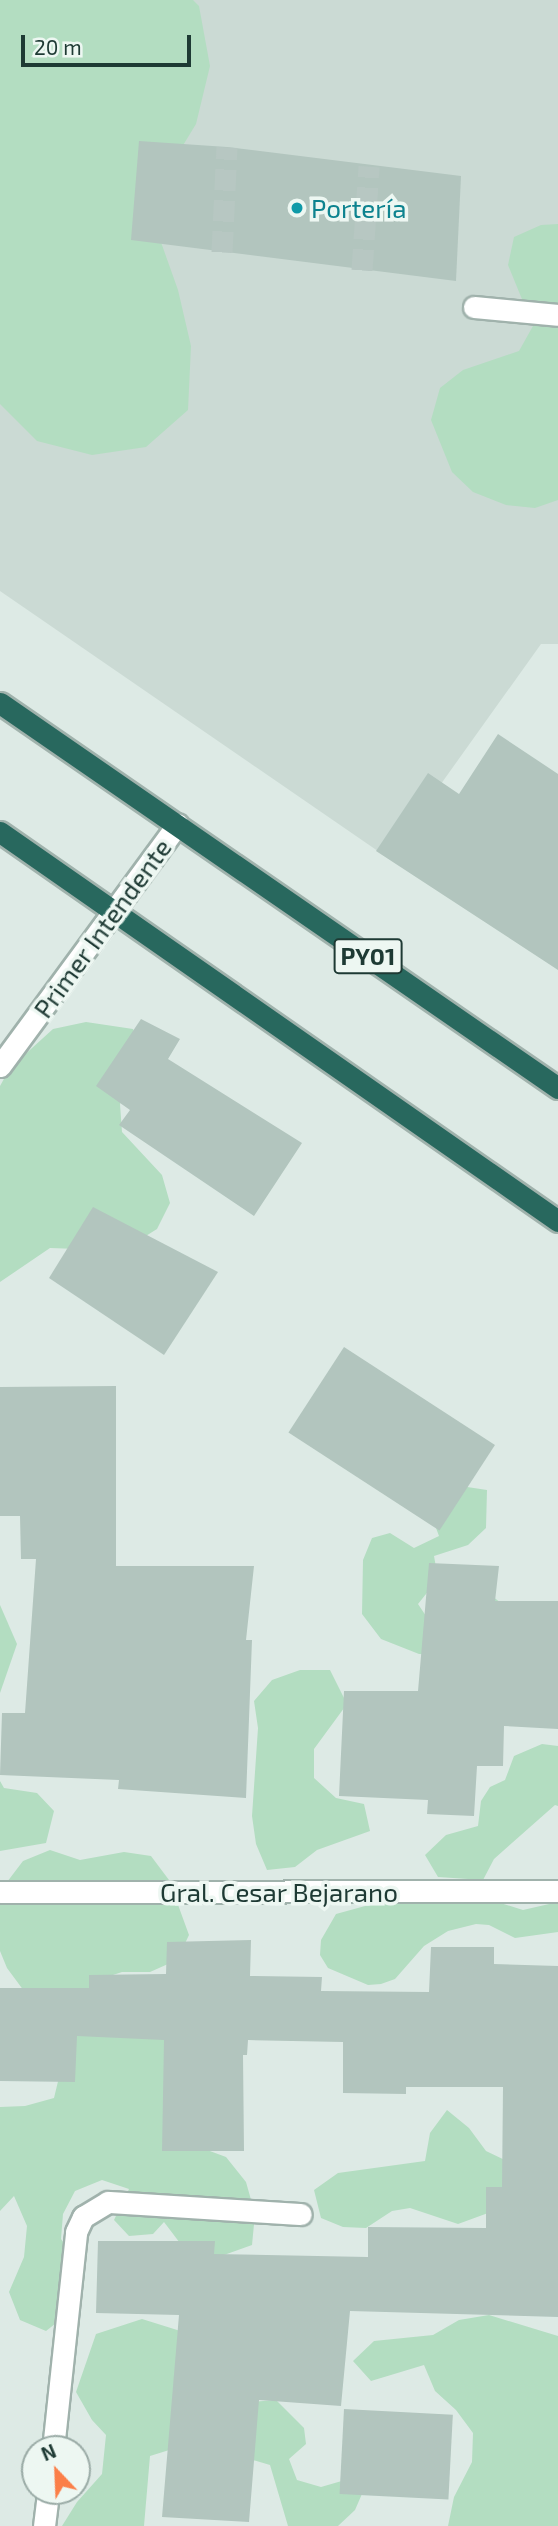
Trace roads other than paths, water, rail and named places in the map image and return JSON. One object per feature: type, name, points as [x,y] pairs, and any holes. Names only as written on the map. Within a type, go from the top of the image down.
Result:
[{"type":"highway","name":"PY01","points":[[0,703],[558,1088]]},
{"type":"highway","points":[[0,832],[558,1221]]},
{"type":"street","points":[[474,307],[558,315]]},
{"type":"street","name":"Primer Intendente","points":[[0,1066],[178,824]]},
{"type":"street","name":"Gral. Cesar Bejarano","points":[[0,1892],[558,1891]]},
{"type":"street","points":[[54,2435],[76,2232],[83,2217],[108,2202],[300,2214]]},
{"type":"street","points":[[44,2526],[46,2505]]},
{"type":"tunnel","points":[[222,252],[227,147]]},
{"type":"tunnel","points":[[362,270],[369,166]]},
{"type":"place","name":"Portería","points":[[297,208]]}]
